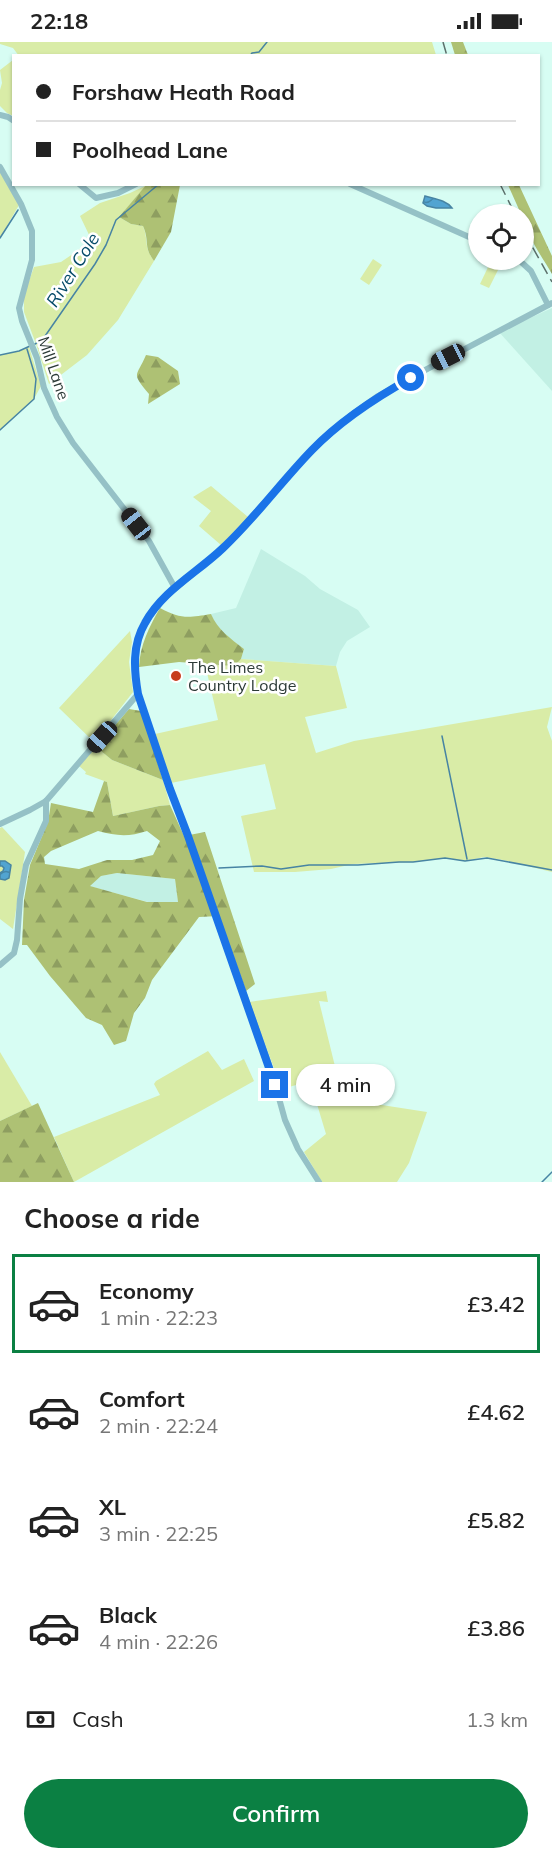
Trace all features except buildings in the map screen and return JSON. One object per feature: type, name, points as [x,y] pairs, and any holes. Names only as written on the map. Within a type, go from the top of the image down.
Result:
[{"type":"street","name":"Mill Lane","points":[[0,167],[21,204],[32,231],[32,260],[19,308],[37,358],[44,388],[57,417],[74,443],[149,541],[175,588]]},
{"type":"street","points":[[81,186],[96,198],[118,193],[132,186]]},
{"type":"street","points":[[354,186],[468,237]]},
{"type":"street","points":[[319,1182],[298,1149],[285,1120],[272,1073],[170,789],[138,694],[135,652],[140,635],[152,613],[175,588],[225,547],[312,450],[350,416],[378,396],[550,304],[530,270]]},
{"type":"street","points":[[0,824],[46,801],[138,694]]},
{"type":"street","points":[[0,965],[14,953],[26,865],[46,821],[46,801]]},
{"type":"shaded area","points":[[552,308],[552,391],[499,332]]},
{"type":"shaded area","points":[[261,549],[305,576],[320,589],[358,610],[370,627],[347,641],[340,652],[336,666],[241,659],[244,649],[215,624],[211,614],[236,608]]},
{"type":"shaded area","points":[[117,873],[175,879],[178,902],[148,902],[89,886],[101,876]]},
{"type":"green space","points":[[0,42],[432,42],[436,54],[18,54],[13,48],[0,44]]},
{"type":"green space","points":[[451,42],[463,42],[468,54],[455,54]]},
{"type":"green space","points":[[12,61],[12,116],[0,106],[2,83],[0,70]]},
{"type":"green space","points":[[0,172],[19,205],[0,238]]},
{"type":"green space","points":[[145,186],[180,186],[171,232],[154,261],[148,248],[143,226],[131,224],[119,217]]},
{"type":"green space","points":[[146,186],[119,217],[131,224],[143,226],[148,251],[154,261],[118,320],[87,355],[49,384],[24,312],[24,295],[34,267],[61,262],[92,241],[80,216],[100,203]]},
{"type":"green space","points":[[508,186],[519,186],[528,204],[517,204]]},
{"type":"green space","points":[[534,217],[552,256],[552,274],[534,244]]},
{"type":"green space","points":[[373,259],[382,265],[369,285],[360,279]]},
{"type":"green space","points":[[487,270],[498,270],[489,288],[480,284]]},
{"type":"green space","points":[[29,347],[41,386],[34,399],[0,430],[0,355]]},
{"type":"green space","points":[[146,355],[158,357],[178,371],[180,384],[148,404],[149,394],[137,375]]},
{"type":"green space","points":[[211,486],[248,517],[221,545],[199,526],[211,511],[193,497]]},
{"type":"green space","points":[[160,608],[184,617],[211,614],[221,629],[244,649],[241,659],[234,666],[179,662],[139,667],[146,636]]},
{"type":"green space","points":[[130,631],[132,642],[129,662],[133,692],[94,742],[59,708]]},
{"type":"green space","points":[[241,659],[336,666],[347,708],[305,717],[316,753],[354,741],[552,707],[547,727],[552,741],[552,872],[484,857],[465,861],[445,858],[413,862],[353,864],[331,869],[295,872],[254,872],[241,816],[276,809],[265,764],[171,783],[155,734],[218,720],[205,664],[234,665]]},
{"type":"green space","points":[[129,709],[141,711],[163,780],[112,760],[96,747]]},
{"type":"green space","points":[[96,747],[112,760],[163,780],[170,805],[113,816],[107,782],[85,774],[86,772],[79,766]]},
{"type":"green space","points":[[104,781],[107,782],[113,816],[170,805],[184,836],[205,832],[255,984],[246,991],[219,916],[199,917],[152,980],[145,998],[134,1013],[126,1041],[114,1045],[102,1025],[86,1018],[27,945],[22,945],[24,900],[30,865],[48,822],[51,803],[93,812]],"holes":[[[98,831],[122,835],[147,831],[160,841],[153,855],[132,860],[107,860],[79,869],[45,864],[44,857],[51,851]],[[117,873],[175,879],[178,902],[147,902],[90,886],[101,876]]]},
{"type":"green space","points":[[2,827],[25,852],[13,929],[0,919],[0,828]]},
{"type":"green space","points":[[326,991],[328,1002],[319,1001],[343,1099],[427,1112],[409,1163],[397,1182],[322,1182],[304,1152],[326,1134],[310,1081],[282,1089],[249,1002]]},
{"type":"green space","points":[[208,1051],[222,1070],[244,1059],[254,1081],[74,1182],[54,1137],[160,1095],[154,1084],[156,1081]]},
{"type":"green space","points":[[0,1052],[32,1106],[0,1121]]},
{"type":"green space","points":[[38,1103],[74,1182],[0,1182],[0,1121]]},
{"type":"water","points":[[425,196],[443,201],[452,208],[427,206],[423,203]]},
{"type":"water","points":[[0,861],[11,865],[9,878],[5,880],[0,879],[0,873],[4,868],[0,866]]},
{"type":"waterway","name":"River Cole","points":[[251,54],[259,52],[267,42]]},
{"type":"waterway","name":"River Cole","points":[[35,344],[43,339],[95,264],[116,220],[157,186]]},
{"type":"waterway","points":[[0,238],[18,210]]},
{"type":"waterway","name":"River Cole","points":[[0,355],[30,346]]},
{"type":"waterway","points":[[0,430],[34,399],[36,379],[27,349]]},
{"type":"waterway","points":[[442,736],[467,859]]},
{"type":"waterway","points":[[219,868],[262,866],[281,869],[309,865],[358,865],[445,858],[465,861],[487,858],[552,870]]},
{"type":"waterway","points":[[542,1182],[552,1172]]},
{"type":"railway","points":[[443,42],[446,54]]},
{"type":"railway","points":[[501,186],[510,204]]},
{"type":"railway","points":[[534,250],[552,282]]},
{"type":"place","name":"The Limes Country Lodge","points":[[176,676]]},
{"type":"route","points":[[275,1085],[138,694],[135,678],[135,652],[145,623],[163,599],[236,536],[312,450],[350,416],[378,396],[411,378]]}]
